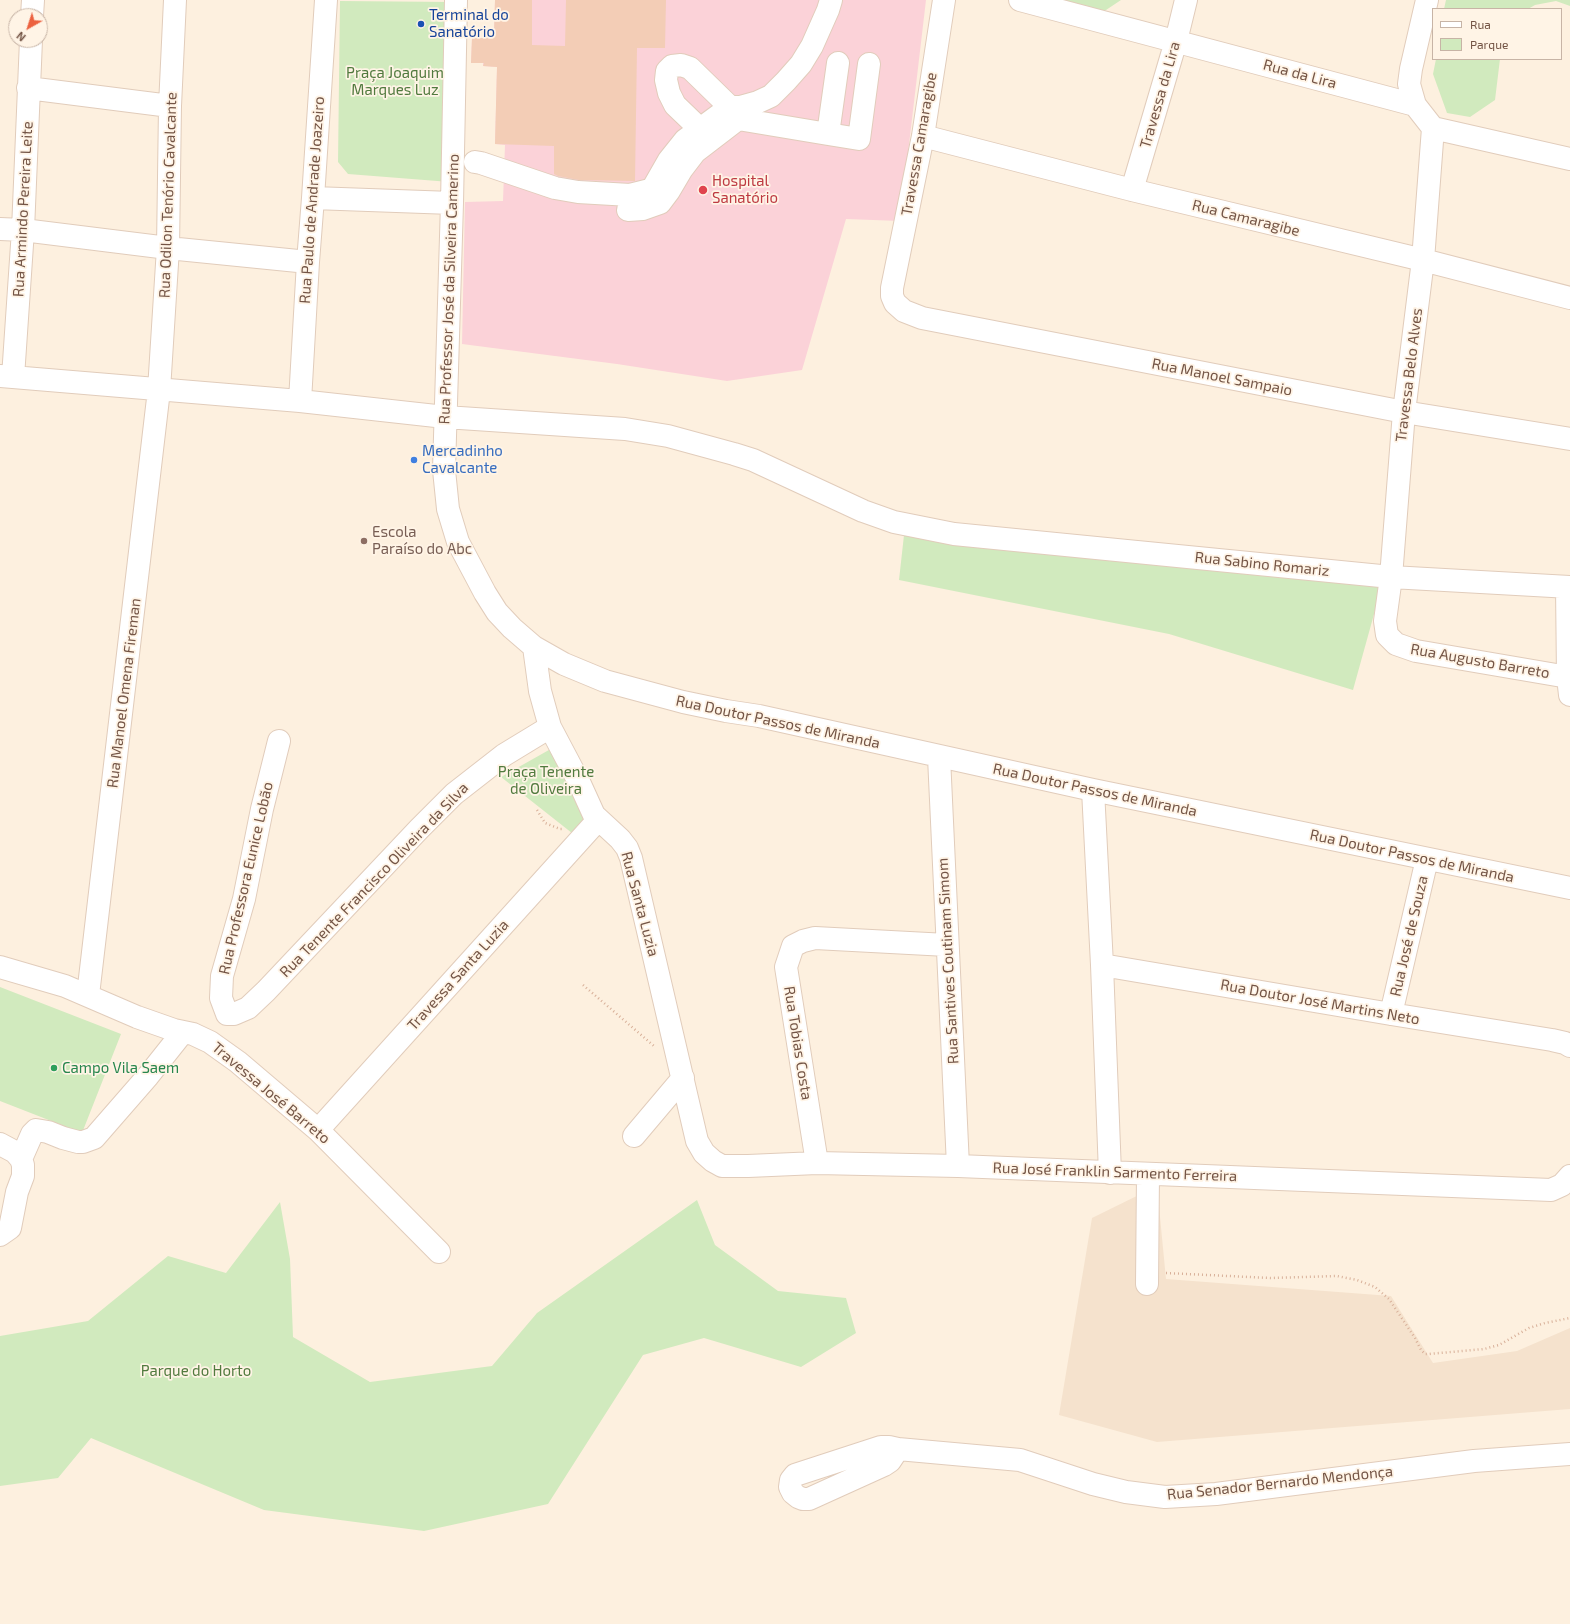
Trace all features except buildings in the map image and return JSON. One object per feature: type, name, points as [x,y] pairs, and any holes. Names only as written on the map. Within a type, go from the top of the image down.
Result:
[{"type":"street","name":"Rua Odilon Tenório Cavalcante","points":[[159,390],[168,248],[170,106],[175,0]]},
{"type":"street","name":"Rua Paulo de Andrade Joazeiro","points":[[300,401],[326,0]]},
{"type":"street","name":"Rua Professor José da Silveira Camerino","points":[[456,0],[444,470],[448,509],[458,542],[496,612],[534,647],[582,672],[621,686]]},
{"type":"street","points":[[475,162],[555,188],[578,192],[630,196],[653,188],[676,150],[685,140],[700,129],[771,96],[801,64],[821,25],[831,0]]},
{"type":"street","name":"Travessa Camaragibe","points":[[892,288],[923,136],[944,0]]},
{"type":"street","name":"Rua da Lira","points":[[1020,0],[1415,105]]},
{"type":"street","name":"Travessa da Lira","points":[[1132,190],[1176,41],[1186,0]]},
{"type":"street","points":[[1427,0],[1409,84],[1415,105],[1433,128],[1570,159]]},
{"type":"street","name":"Rua Armindo Pereira Leite","points":[[7,377],[23,230],[30,48]]},
{"type":"street","points":[[828,134],[838,63]]},
{"type":"street","points":[[700,129],[675,105],[669,93],[666,80],[667,71],[672,66],[681,65],[690,68],[736,111],[828,134],[859,139],[869,64]]},
{"type":"street","points":[[28,88],[170,106]]},
{"type":"street","points":[[453,143],[475,162],[486,176],[494,182],[520,193],[577,208],[621,210],[643,209],[660,203],[664,199],[682,169],[692,156],[736,111]]},
{"type":"street","name":"Travessa Belo Alves","points":[[1385,621],[1391,577],[1404,412],[1423,260],[1433,128]]},
{"type":"street","name":"Rua Camaragibe","points":[[923,136],[1132,190],[1423,260],[1570,298]]},
{"type":"street","points":[[313,198],[452,203]]},
{"type":"street","points":[[0,230],[23,230],[168,248],[308,262]]},
{"type":"street","name":"Rua Manoel Sampaio","points":[[892,288],[892,296],[895,303],[904,311],[922,318],[1404,412],[1570,439]]},
{"type":"street","name":"Rua Sabino Romariz","points":[[7,377],[300,401],[445,417],[625,429],[668,436],[753,460],[850,505],[888,520],[954,534],[1111,548],[1391,577],[1568,587]]},
{"type":"street","name":"Rua Manoel Omena Fireman","points":[[88,995],[159,390]]},
{"type":"street","points":[[1568,587],[1569,686]]},
{"type":"street","name":"Rua Augusto Barreto","points":[[1385,621],[1386,636],[1396,644],[1569,686]]},
{"type":"street","name":"Rua Santa Luzia","points":[[534,647],[540,691],[550,727],[579,782],[591,810],[594,824],[620,840],[627,848],[631,858],[696,1133]]},
{"type":"street","name":"Rua Doutor Passos de Miranda","points":[[621,686],[683,702],[759,716],[1093,790],[1570,888]]},
{"type":"street","name":"Rua Tenente Francisco Oliveira da Silva","points":[[227,1014],[234,1014],[248,1008],[266,991],[413,835],[454,794],[504,755],[550,727]]},
{"type":"street","name":"Rua Professora Eunice Lobão","points":[[227,1014],[221,998],[222,976],[244,899],[262,808],[279,741]]},
{"type":"street","name":"Rua Santives Coutinam Simom","points":[[939,757],[958,1166]]},
{"type":"street","points":[[1093,790],[1102,965],[1110,1173]]},
{"type":"street","name":"Travessa Santa Luzia","points":[[318,1130],[594,824]]},
{"type":"street","name":"Rua José de Souza","points":[[1391,1014],[1427,859]]},
{"type":"street","name":"Rua Tobias Costa","points":[[817,1163],[786,967],[793,946],[815,938],[947,945]]},
{"type":"street","name":"Rua Doutor José Martins Neto","points":[[1102,965],[1538,1038],[1565,1043],[1570,1046]]},
{"type":"street","name":"Travessa José Barreto","points":[[0,967],[65,986],[137,1017],[193,1034],[210,1042],[238,1062],[318,1130],[439,1252]]},
{"type":"street","points":[[210,1042],[227,1014]]},
{"type":"street","points":[[21,1159],[32,1134],[36,1130],[48,1132],[78,1142],[83,1142],[94,1138],[148,1076],[183,1032]]},
{"type":"street","points":[[634,1136],[683,1078]]},
{"type":"street","name":"Rua José Franklin Sarmento Ferreira","points":[[696,1133],[697,1141],[704,1152],[713,1161],[722,1166],[817,1163],[958,1166],[1551,1190],[1562,1184],[1570,1176]]},
{"type":"street","points":[[0,1144],[15,1152],[21,1159],[23,1165],[23,1176],[5,1228]]},
{"type":"street","points":[[1147,1278],[1148,1174]]},
{"type":"street","name":"Rua Senador Bernardo Mendonça","points":[[898,1449],[1020,1460],[1093,1484],[1126,1492],[1165,1498],[1216,1494],[1474,1461],[1570,1454]]},
{"type":"path","points":[[537,810],[545,822],[560,829],[594,824]]},
{"type":"path","points":[[583,985],[658,1049]]},
{"type":"path","points":[[1147,1278],[1270,1278],[1337,1276],[1357,1280],[1375,1287],[1389,1299],[1425,1354],[1484,1349],[1499,1344],[1529,1328],[1570,1318]]},
{"type":"shaded area","name":"Hospital Sanatório","points":[[495,0],[926,0],[900,221],[846,219],[802,370],[727,381],[617,364],[462,344],[465,202],[503,201],[505,145],[495,144],[497,67],[483,66],[483,63],[471,63],[472,38],[485,38],[486,34],[494,34]]},
{"type":"shaded area","points":[[1157,1186],[1166,1279],[1391,1296],[1433,1363],[1517,1351],[1570,1328],[1570,1409],[1157,1442],[1059,1415],[1092,1218]]},
{"type":"green space","points":[[1047,0],[1121,0],[1103,12]]},
{"type":"green space","points":[[1446,0],[1570,0],[1570,6],[1556,1],[1535,5],[1530,8],[1444,8]]},
{"type":"green space","name":"Praça Joaquim Marques Luz","points":[[340,1],[453,2],[450,182],[348,174],[338,162]]},
{"type":"green space","points":[[1436,60],[1500,60],[1495,100],[1470,117],[1447,113],[1433,74]]},
{"type":"green space","points":[[904,535],[1384,578],[1353,690],[1169,634],[899,580]]},
{"type":"green space","name":"Praça Tenente de Oliveira","points":[[556,746],[592,826],[577,837],[501,777]]},
{"type":"green space","name":"Campo Vila Saem","points":[[0,987],[121,1034],[82,1133],[0,1101]]},
{"type":"green space","name":"Parque do Horto","points":[[697,1200],[715,1245],[778,1291],[846,1298],[856,1333],[801,1367],[704,1338],[643,1355],[548,1504],[424,1531],[264,1510],[91,1438],[58,1478],[0,1486],[0,1336],[88,1321],[168,1256],[226,1273],[280,1202],[290,1259],[293,1337],[370,1382],[492,1366],[537,1313]]},
{"type":"place","name":"Terminal do Sanatório","points":[[421,24]]},
{"type":"place","name":"Hospital Sanatório","points":[[703,190]]},
{"type":"place","name":"Mercadinho Cavalcante","points":[[414,460]]},
{"type":"place","name":"Escola Paraíso do Abc","points":[[364,541]]},
{"type":"place","name":"Campo Vila Saem","points":[[54,1068]]}]
